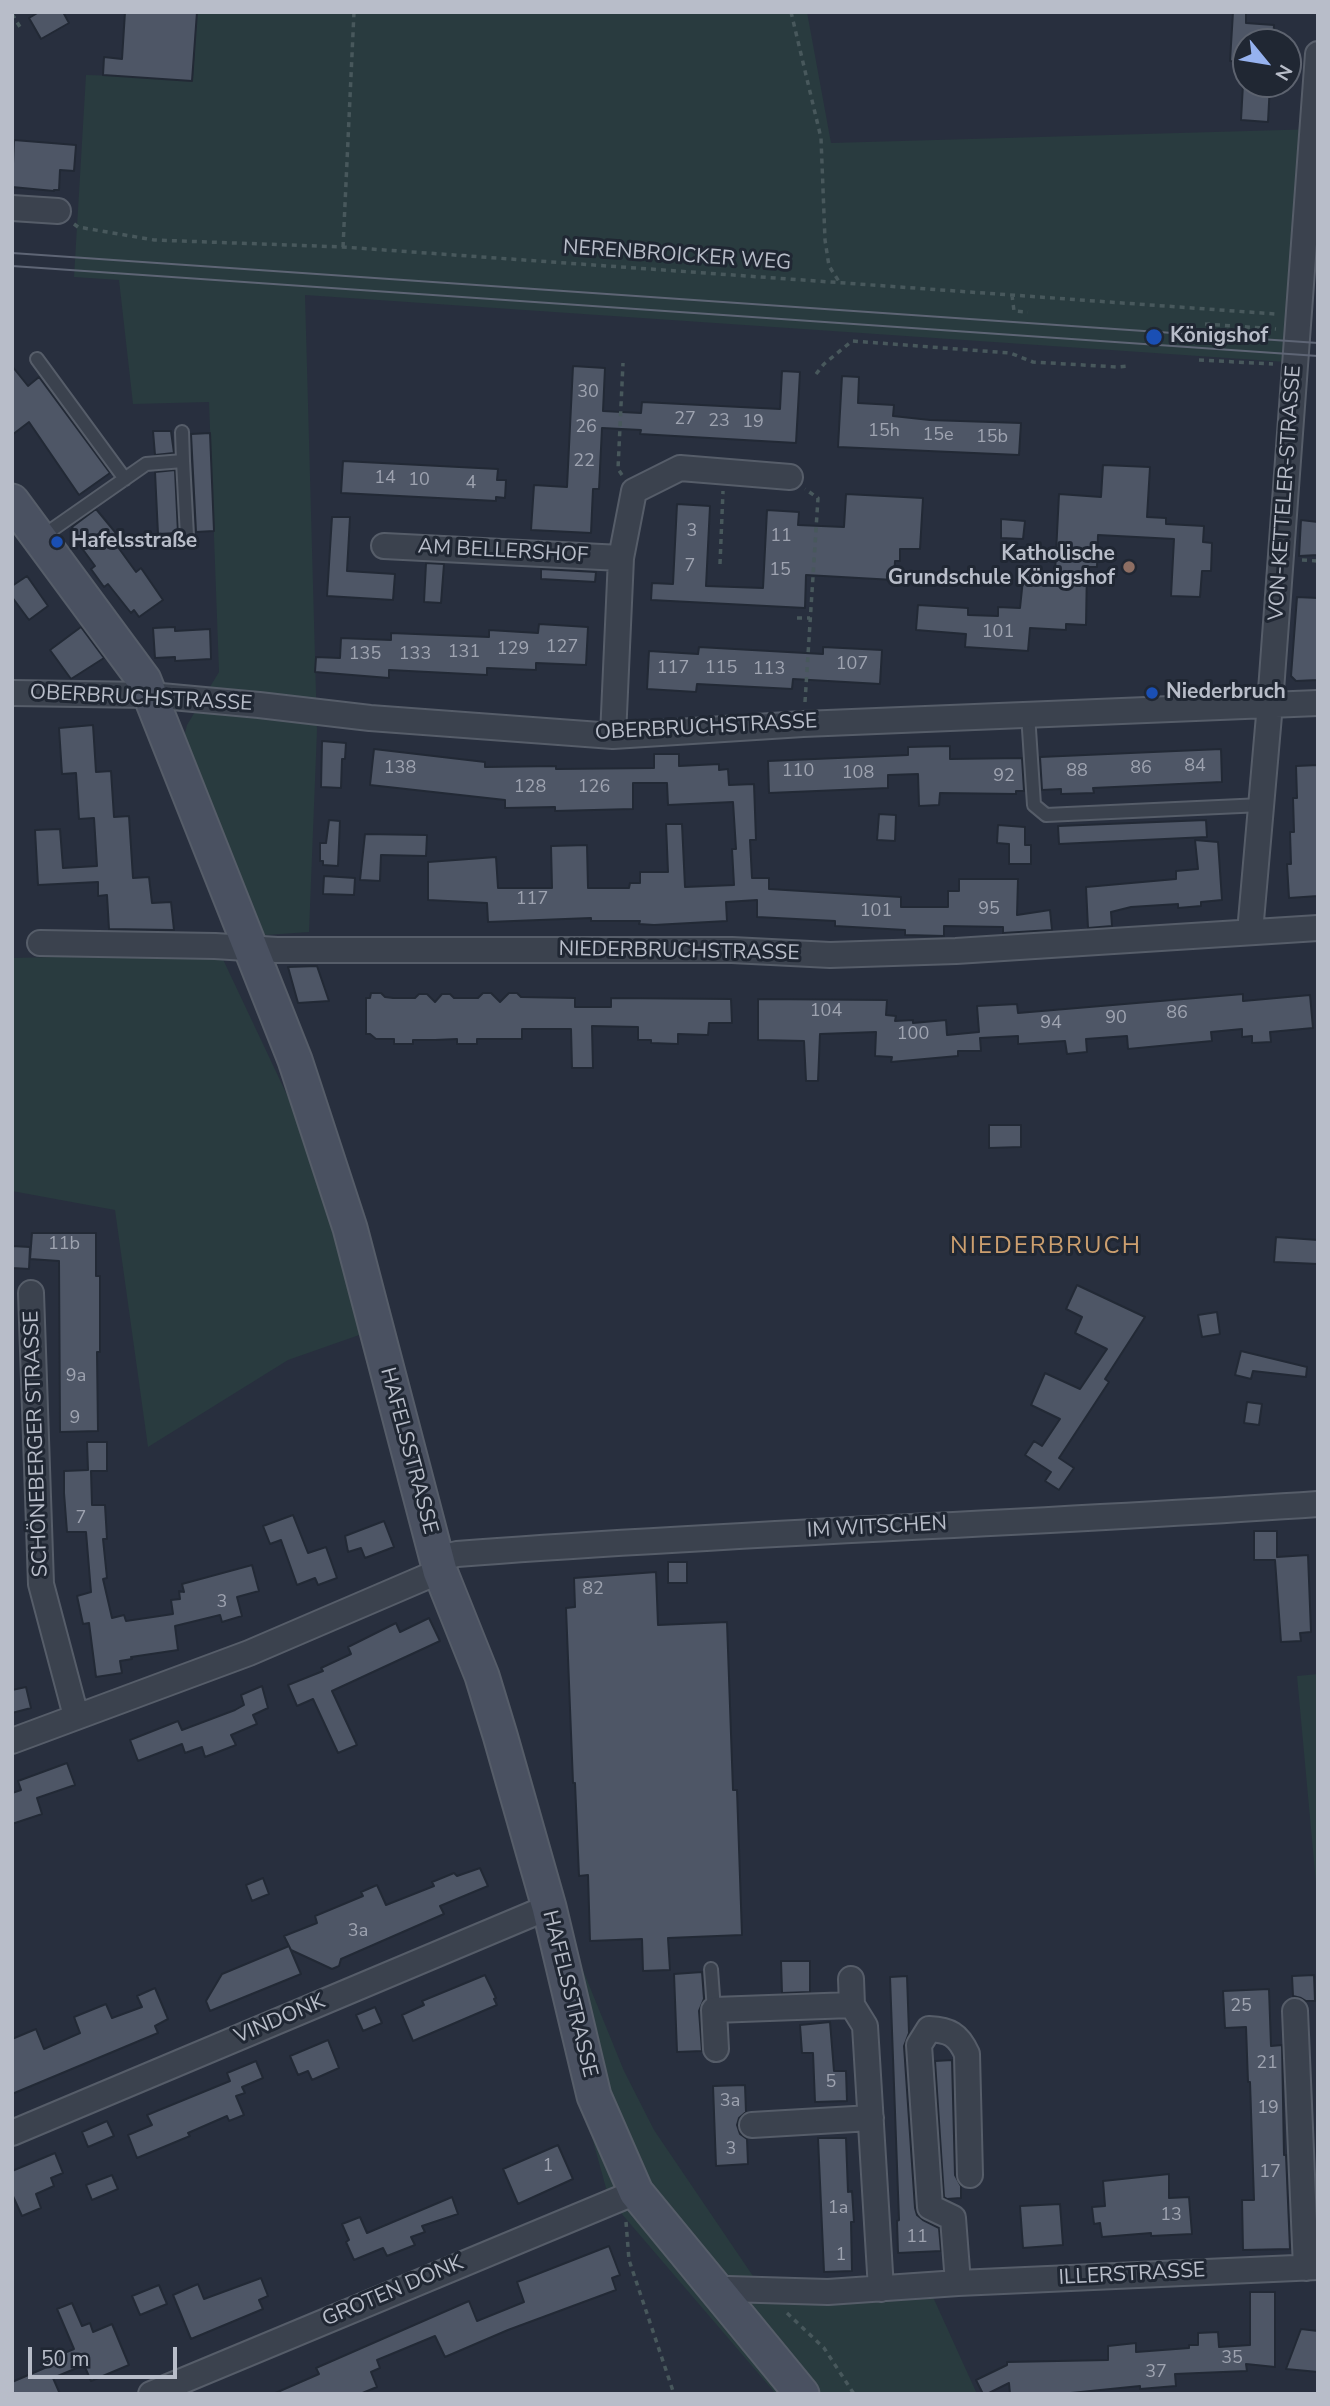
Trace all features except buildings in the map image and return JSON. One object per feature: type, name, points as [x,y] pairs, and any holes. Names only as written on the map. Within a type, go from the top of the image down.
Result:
[{"type":"main road","name":"HAFELSSTRASSE","points":[[12,501],[144,680],[295,1060],[350,1228],[438,1565],[482,1676],[549,1907],[594,2095],[629,2194],[719,2293],[802,2394]]},
{"type":"street","name":"VON-KETTELER-STRASSE","points":[[1250,932],[1270,704],[1318,54]]},
{"type":"street","points":[[12,208],[58,211]]},
{"type":"street","points":[[613,736],[621,558],[634,491],[680,468],[790,477]]},
{"type":"street","name":"AM BELLERSHOF","points":[[384,546],[621,558]]},
{"type":"street","name":"OBERBRUCHSTRASSE","points":[[12,693],[150,695],[370,718],[613,736],[803,724],[1318,703]]},
{"type":"street","name":"NIEDERBRUCHSTRASSE","points":[[40,943],[249,948],[732,950],[830,955],[956,951],[1318,928]]},
{"type":"street","name":"SCHÖNEBERGER STRASSE","points":[[32,1293],[41,1584],[76,1716]]},
{"type":"street","name":"IM WITSCHEN","points":[[438,1565],[457,1554],[605,1542],[1178,1514],[1318,1504]]},
{"type":"street","points":[[12,1741],[249,1653],[438,1565]]},
{"type":"street","name":"VINDONK","points":[[12,2133],[549,1907]]},
{"type":"street","points":[[851,1979],[852,2005],[865,2026],[881,2289]]},
{"type":"street","points":[[716,2049],[715,2010],[852,2005]]},
{"type":"street","name":"ILLERSTRASSE","points":[[719,2293],[729,2289],[828,2292],[958,2283],[1312,2267],[1295,2011]]},
{"type":"street","points":[[958,2283],[953,2218],[930,2207],[919,2045],[929,2029],[946,2030],[961,2042],[967,2054],[970,2175]]},
{"type":"street","points":[[752,2125],[871,2118]]},
{"type":"street","name":"GROTEN DONK","points":[[150,2394],[629,2194]]},
{"type":"lane","points":[[37,359],[125,479]]},
{"type":"lane","points":[[182,432],[187,536]]},
{"type":"lane","points":[[40,538],[146,464],[183,461]]},
{"type":"lane","points":[[1028,715],[1034,805],[1046,816],[1262,805]]},
{"type":"lane","points":[[711,1969],[715,2010]]},
{"type":"path","points":[[343,247],[354,12]]},
{"type":"path","points":[[791,12],[821,138],[825,240],[829,266],[841,283]]},
{"type":"path","points":[[12,14],[20,27]]},
{"type":"path","name":"NERENBROICKER WEG","points":[[58,211],[78,227],[154,240],[343,247],[1012,295],[1299,323]]},
{"type":"path","points":[[1012,295],[1014,311],[1028,312]]},
{"type":"path","points":[[1205,324],[1299,323]]},
{"type":"path","points":[[816,374],[852,341],[1010,353],[1033,362],[1116,368],[1127,366]]},
{"type":"path","points":[[1199,360],[1296,365]]},
{"type":"path","points":[[622,363],[618,469],[634,491]]},
{"type":"path","points":[[720,564],[723,471]]},
{"type":"path","points":[[790,477],[818,498],[803,724]]},
{"type":"path","points":[[797,618],[810,618]]},
{"type":"path","points":[[629,2194],[629,2260],[674,2394]]},
{"type":"path","points":[[766,2292],[769,2299],[798,2322],[824,2348],[855,2394]]},
{"type":"shaded area","points":[[197,12],[807,12],[831,143],[1318,129],[1301,363],[305,295],[317,730],[309,932],[266,935],[257,927],[184,737],[187,725],[219,672],[209,402],[133,404],[119,280],[74,277],[86,75],[193,78]]},
{"type":"shaded area","points":[[220,953],[304,1131],[362,1334],[288,1360],[148,1447],[115,1210],[12,1191],[12,958]]},
{"type":"shaded area","points":[[1318,1674],[1318,1905],[1297,1676]]},
{"type":"shaded area","points":[[578,1958],[624,2071],[654,2130],[757,2282],[923,2275],[977,2394],[776,2394],[609,2199],[545,1966]]},
{"type":"tram line","points":[[12,253],[1318,343]]},
{"type":"tram line","points":[[12,266],[1318,356]]},
{"type":"place","name":"Königshof","points":[[1154,337]]},
{"type":"place","name":"Hafelsstraße","points":[[57,542]]},
{"type":"place","name":"Katholische Grundschule Königshof","points":[[1129,567]]},
{"type":"place","name":"Niederbruch","points":[[1152,693]]},
{"type":"district","name":"NIEDERBRUCH","points":[[1046,1247]]}]
